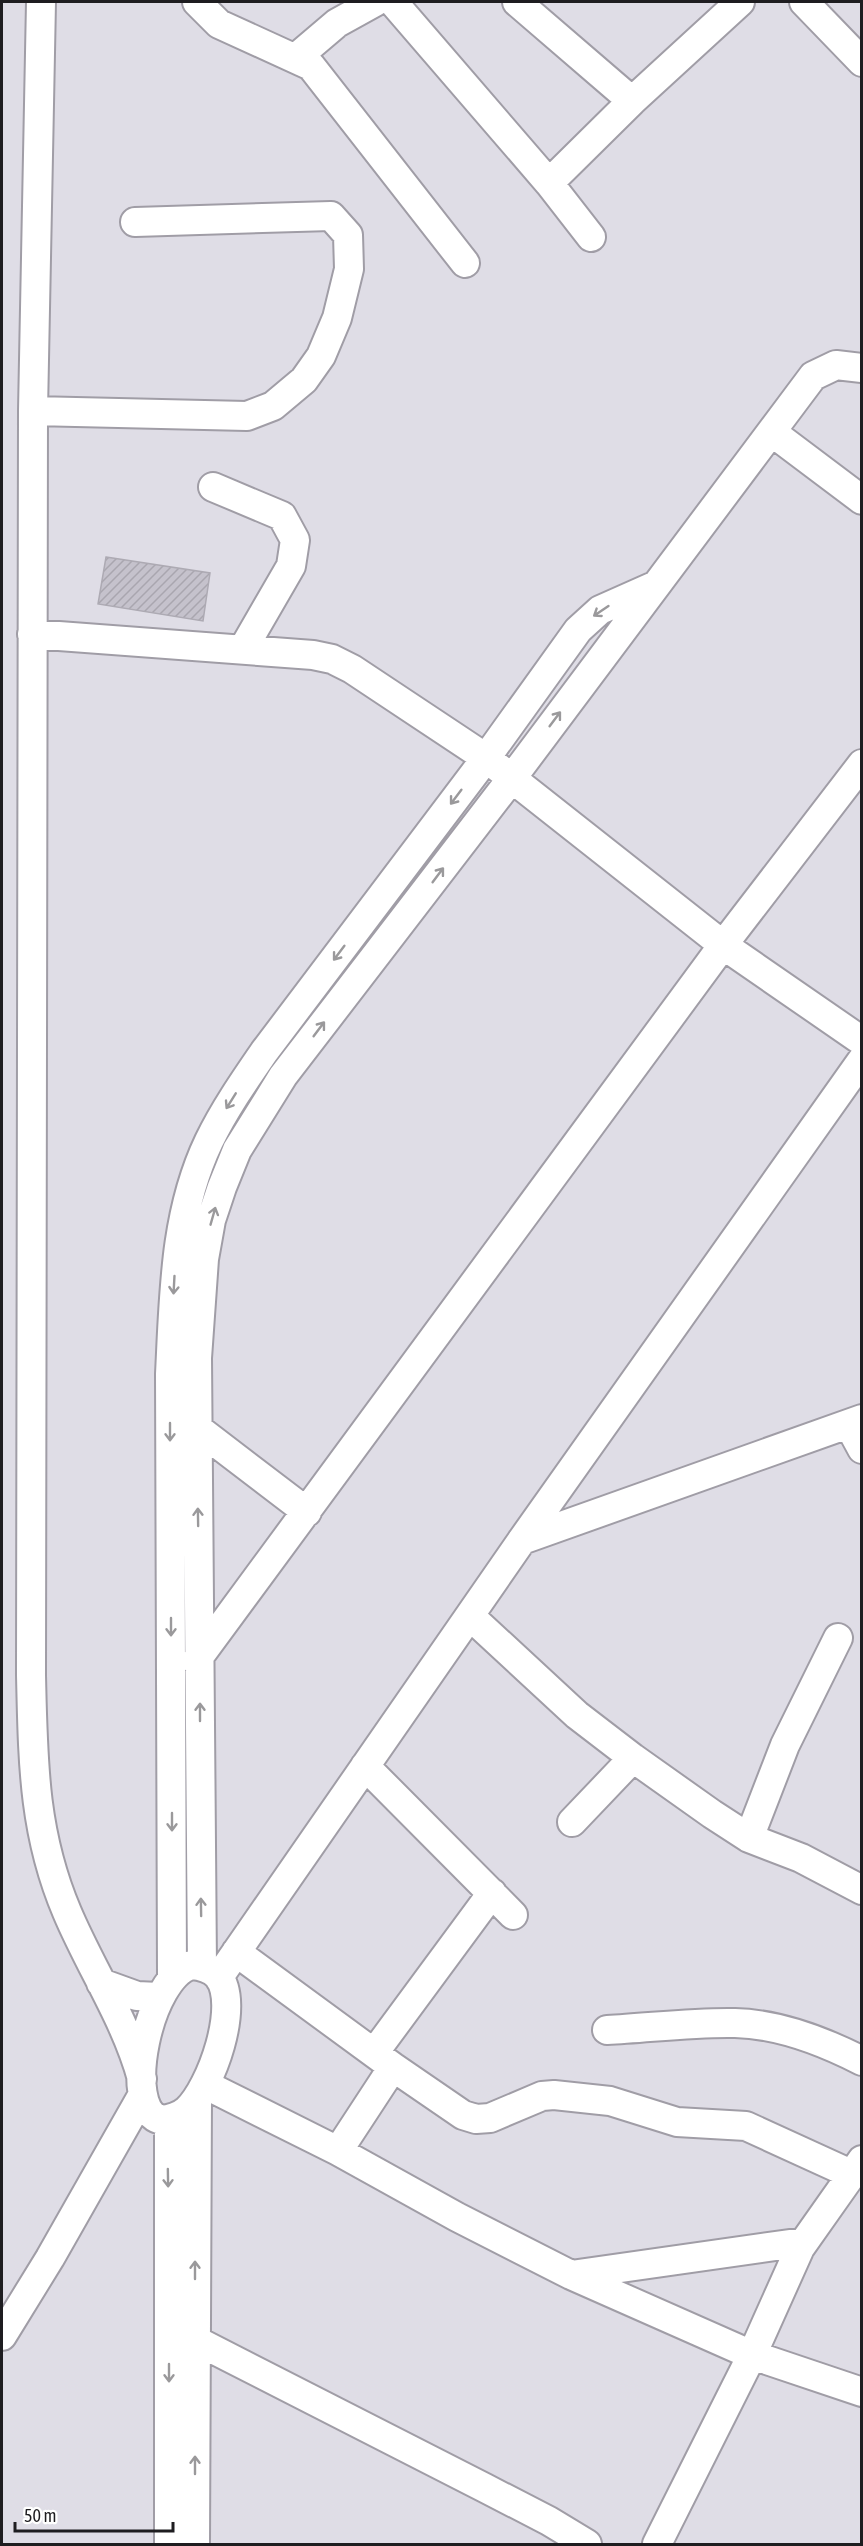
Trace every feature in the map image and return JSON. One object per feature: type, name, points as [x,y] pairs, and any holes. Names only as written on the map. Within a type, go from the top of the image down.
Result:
[{"type":"street","points":[[41,2],[33,411],[32,634],[30,1675],[34,1783],[40,1826],[50,1866],[66,1911],[129,2040],[152,2116],[168,2120],[186,2112],[201,2092],[217,2058],[224,2022],[225,2004],[210,1972],[200,1658],[198,1347],[204,1259],[211,1221],[237,1150],[259,1111],[283,1076],[512,778],[654,586],[773,433],[813,376],[836,364],[861,368]]},
{"type":"street","points":[[197,2],[219,24],[297,57],[311,66],[465,264]]},
{"type":"street","points":[[297,57],[337,23],[375,2]]},
{"type":"street","points":[[393,2],[549,183],[591,237]]},
{"type":"street","points":[[517,2],[632,101]]},
{"type":"street","points":[[549,183],[632,101],[740,2]]},
{"type":"street","points":[[804,2],[861,63]]},
{"type":"street","points":[[33,411],[247,416],[273,406],[304,380],[321,356],[337,318],[349,269],[348,236],[331,216],[135,222]]},
{"type":"street","points":[[773,433],[861,500]]},
{"type":"street","points":[[213,487],[282,516],[295,540],[291,566],[243,649]]},
{"type":"street","points":[[2,2336],[50,2258],[142,2088],[147,2034],[165,1987],[171,1678],[170,1374],[174,1277],[180,1236],[197,1170],[230,1103],[264,1052],[486,758],[578,630],[600,610],[654,586]]},
{"type":"street","points":[[32,634],[243,649],[313,655],[332,659],[352,669],[486,758],[723,945],[861,1041]]},
{"type":"street","points":[[171,1678],[200,1658],[723,945],[861,764]]},
{"type":"street","points":[[101,1983],[137,1996],[165,1987],[183,1967],[210,1972],[236,1952],[522,1540],[861,1060]]},
{"type":"street","points":[[197,1428],[308,1512]]},
{"type":"street","points":[[522,1540],[857,1431]]},
{"type":"street","points":[[470,1616],[577,1715],[633,1758],[749,1838],[801,1858],[861,1890]]},
{"type":"street","points":[[749,1838],[785,1745],[838,1638]]},
{"type":"street","points":[[572,1822],[633,1758]]},
{"type":"street","points":[[365,1766],[513,1915]]},
{"type":"street","points":[[338,2151],[384,2060],[492,1893]]},
{"type":"street","points":[[236,1952],[451,2108],[476,2119],[490,2118],[542,2096],[554,2095],[610,2101],[676,2122],[746,2127],[856,2167],[804,2242],[752,2355],[657,2544]]},
{"type":"street","points":[[607,2030],[735,2023],[782,2029],[841,2050],[861,2061]]},
{"type":"street","points":[[201,2092],[338,2151],[457,2217],[571,2275],[752,2355],[861,2392]]},
{"type":"street","points":[[195,2544],[195,2340],[201,2092]]},
{"type":"street","points":[[168,2120],[169,2544]]},
{"type":"street","points":[[571,2275],[804,2242]]},
{"type":"street","points":[[195,2340],[503,2497],[587,2544]]},
{"type":"building","points":[[106,557],[210,573],[203,621],[98,604]]}]
